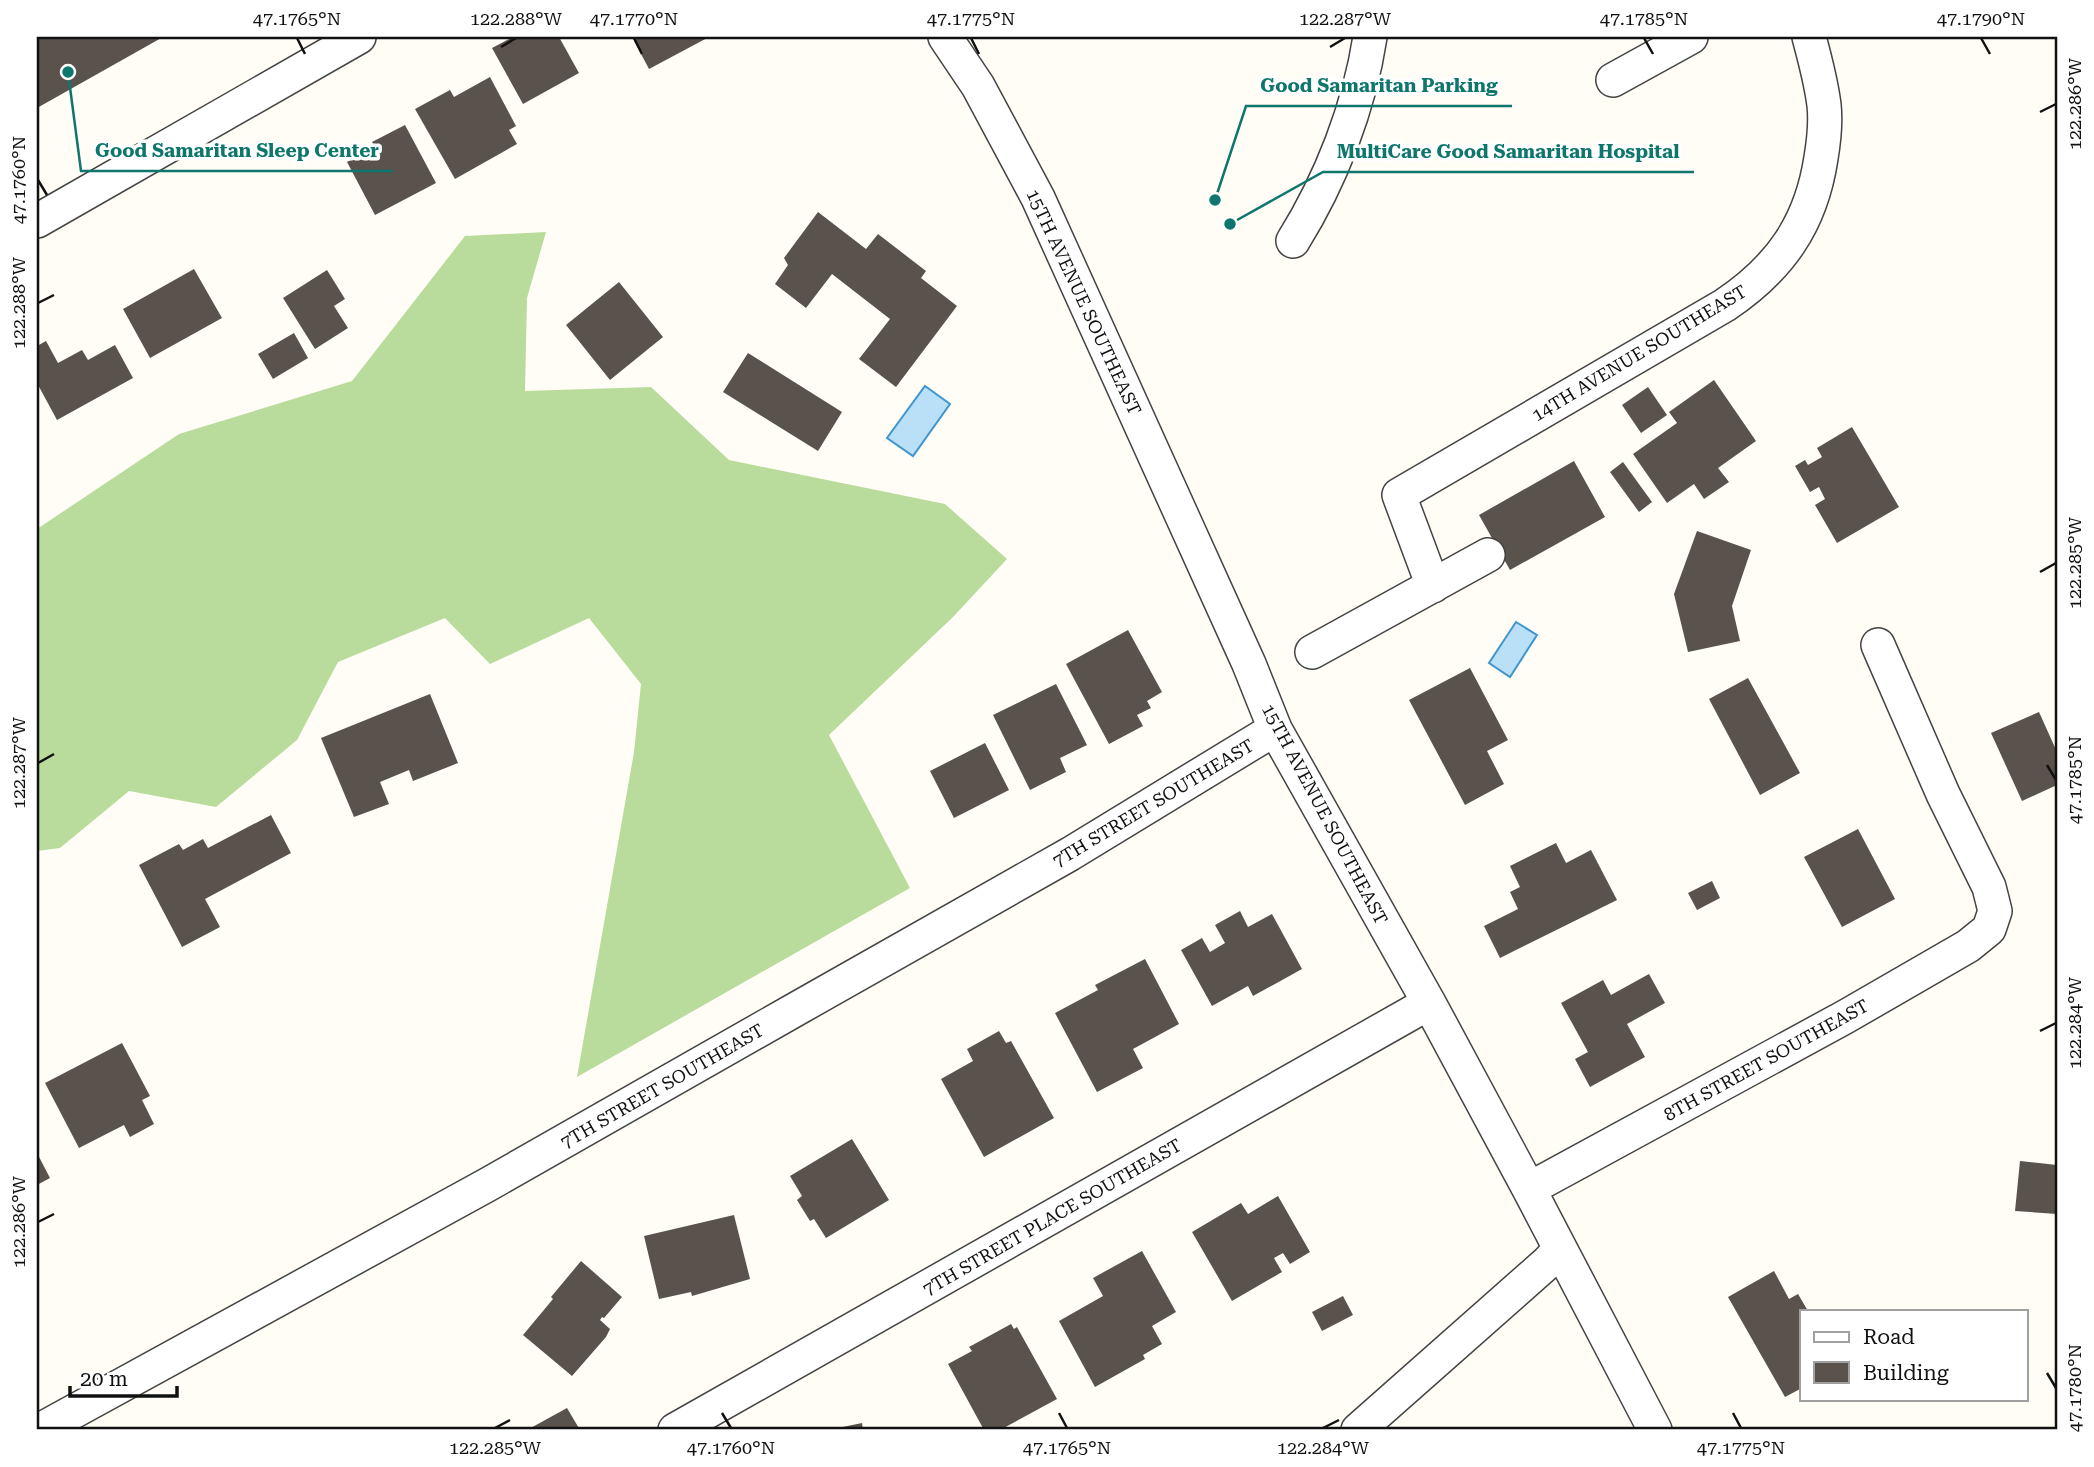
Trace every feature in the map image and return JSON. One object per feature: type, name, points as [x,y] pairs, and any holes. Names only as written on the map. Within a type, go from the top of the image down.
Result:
[{"type":"street","points":[[37,221],[359,37]]},
{"type":"street","name":"15TH AVENUE SOUTHEAST","points":[[945,37],[978,86],[1038,198],[1275,729],[1429,1003],[1655,1430]]},
{"type":"street","points":[[1293,241],[1317,203],[1337,152],[1352,111],[1370,37]]},
{"type":"street","points":[[1613,80],[1691,37]]},
{"type":"street","name":"14TH AVENUE SOUTHEAST","points":[[1433,586],[1399,495],[1725,305],[1750,288],[1774,265],[1799,230],[1819,171],[1825,136],[1819,73],[1809,37]]},
{"type":"street","points":[[1312,652],[1488,555]]},
{"type":"street","name":"8TH STREET SOUTHEAST","points":[[1529,1189],[1845,1017],[1968,946],[1989,929],[1995,911],[1989,887],[1943,794],[1878,645]]},
{"type":"street","name":"7TH STREET SOUTHEAST","points":[[40,1430],[619,1111],[1070,854],[1275,729]]},
{"type":"street","name":"7TH STREET PLACE SOUTHEAST","points":[[674,1430],[1429,1003]]},
{"type":"street","points":[[1358,1430],[1560,1249]]},
{"type":"green space","points":[[546,232],[527,298],[525,391],[651,387],[729,460],[945,504],[1007,559],[953,617],[829,735],[910,888],[577,1077],[634,752],[641,684],[589,618],[490,664],[445,618],[338,662],[297,740],[216,807],[129,791],[60,848],[37,851],[37,529],[179,434],[352,381],[465,236]]},
{"type":"water","points":[[925,386],[950,404],[913,456],[887,438]]},
{"type":"water","points":[[1516,622],[1537,635],[1510,677],[1489,663]]},
{"type":"building","points":[[37,37],[163,37],[37,108]]},
{"type":"building","points":[[513,37],[559,37],[579,73],[523,104],[492,48]]},
{"type":"building","points":[[632,37],[709,37],[649,69]]},
{"type":"building","points":[[490,77],[516,126],[509,130],[517,144],[455,179],[415,109],[450,90],[454,97]]},
{"type":"building","points":[[405,125],[436,183],[375,215],[347,162],[375,147],[372,142]]},
{"type":"building","points":[[818,212],[866,249],[878,234],[926,271],[921,278],[957,306],[896,387],[859,359],[890,319],[832,274],[806,308],[775,284],[788,265],[784,258]]},
{"type":"building","points":[[194,269],[222,318],[150,358],[123,309]]},
{"type":"building","points":[[327,270],[345,299],[334,306],[348,328],[315,349],[283,298]]},
{"type":"building","points":[[619,282],[663,337],[610,380],[566,325]]},
{"type":"building","points":[[294,333],[308,358],[273,379],[258,354]]},
{"type":"building","points":[[46,341],[58,363],[82,350],[88,360],[115,345],[133,378],[57,420],[37,383],[37,346]]},
{"type":"building","points":[[748,353],[842,412],[818,451],[723,392]]},
{"type":"building","points":[[1714,380],[1756,441],[1718,468],[1729,482],[1704,499],[1694,484],[1667,503],[1633,454],[1677,423],[1669,412]]},
{"type":"building","points":[[1648,387],[1667,415],[1641,433],[1622,405]]},
{"type":"building","points":[[1852,427],[1899,507],[1837,543],[1815,505],[1825,499],[1819,487],[1810,492],[1795,466],[1805,460],[1808,465],[1822,457],[1817,448]]},
{"type":"building","points":[[1574,461],[1605,517],[1510,570],[1479,515]]},
{"type":"building","points":[[1623,462],[1652,502],[1639,512],[1610,472]]},
{"type":"building","points":[[1697,531],[1751,550],[1732,606],[1740,641],[1688,652],[1674,594]]},
{"type":"building","points":[[1128,630],[1162,692],[1147,701],[1151,708],[1137,715],[1143,726],[1109,744],[1066,664]]},
{"type":"building","points":[[1470,668],[1508,740],[1487,751],[1504,784],[1465,805],[1409,700]]},
{"type":"building","points":[[1748,678],[1800,773],[1760,795],[1709,699]]},
{"type":"building","points":[[1056,684],[1087,745],[1060,758],[1066,772],[1030,790],[993,715]]},
{"type":"building","points":[[430,694],[458,763],[413,781],[409,770],[380,782],[389,804],[354,817],[321,738]]},
{"type":"building","points":[[2039,712],[2057,752],[2057,785],[2022,801],[1991,733]]},
{"type":"building","points":[[985,743],[1009,790],[954,818],[930,771]]},
{"type":"building","points":[[271,815],[291,853],[205,899],[220,927],[182,947],[139,865],[179,844],[183,850],[203,839],[208,848]]},
{"type":"building","points":[[1858,829],[1895,899],[1842,927],[1804,857]]},
{"type":"building","points":[[1556,843],[1566,863],[1591,850],[1617,900],[1500,958],[1484,926],[1518,909],[1510,892],[1520,887],[1510,866]]},
{"type":"building","points":[[1712,881],[1720,898],[1697,910],[1688,893]]},
{"type":"building","points":[[1240,911],[1248,927],[1272,914],[1302,969],[1253,996],[1248,986],[1212,1006],[1181,950],[1202,938],[1210,952],[1225,943],[1215,925]]},
{"type":"building","points":[[1145,959],[1179,1024],[1133,1049],[1143,1068],[1097,1092],[1055,1013],[1098,990],[1095,985]]},
{"type":"building","points":[[1649,974],[1665,1003],[1627,1024],[1645,1057],[1590,1087],[1575,1059],[1588,1052],[1561,1003],[1603,980],[1611,995]]},
{"type":"building","points":[[999,1031],[1006,1043],[1011,1041],[1054,1118],[984,1157],[941,1079],[973,1061],[967,1049]]},
{"type":"building","points":[[122,1043],[150,1096],[142,1100],[154,1124],[130,1137],[124,1125],[79,1148],[45,1083]]},
{"type":"building","points":[[852,1139],[889,1200],[826,1238],[814,1219],[810,1221],[797,1200],[802,1196],[790,1176]]},
{"type":"building","points":[[37,1153],[50,1178],[37,1185]]},
{"type":"building","points":[[2020,1161],[2057,1165],[2057,1214],[2015,1211]]},
{"type":"building","points":[[1278,1196],[1310,1252],[1290,1264],[1283,1253],[1274,1258],[1282,1272],[1232,1301],[1192,1232],[1241,1203],[1248,1214]]},
{"type":"building","points":[[734,1215],[750,1279],[692,1296],[691,1292],[659,1299],[644,1236]]},
{"type":"building","points":[[1142,1251],[1176,1312],[1152,1326],[1162,1344],[1143,1355],[1145,1359],[1095,1387],[1059,1321],[1103,1296],[1093,1278]]},
{"type":"building","points":[[581,1261],[622,1297],[600,1320],[610,1329],[606,1337],[572,1376],[523,1335]]},
{"type":"building","points":[[1774,1271],[1789,1299],[1798,1294],[1807,1310],[1800,1310],[1800,1389],[1785,1397],[1728,1297]]},
{"type":"building","points":[[1343,1296],[1353,1315],[1322,1331],[1312,1312]]},
{"type":"building","points":[[1011,1324],[1014,1329],[1017,1327],[1057,1399],[1000,1430],[984,1430],[948,1364],[972,1351],[969,1347]]},
{"type":"building","points":[[567,1408],[580,1430],[527,1430]]},
{"type":"building","points":[[862,1423],[863,1430],[833,1430],[833,1429]]},
{"type":"place","name":"Good Samaritan Sleep Center","points":[[68,72]]},
{"type":"place","name":"Good Samaritan Parking","points":[[1215,200]]},
{"type":"place","name":"MultiCare Good Samaritan Hospital","points":[[1230,224]]}]
